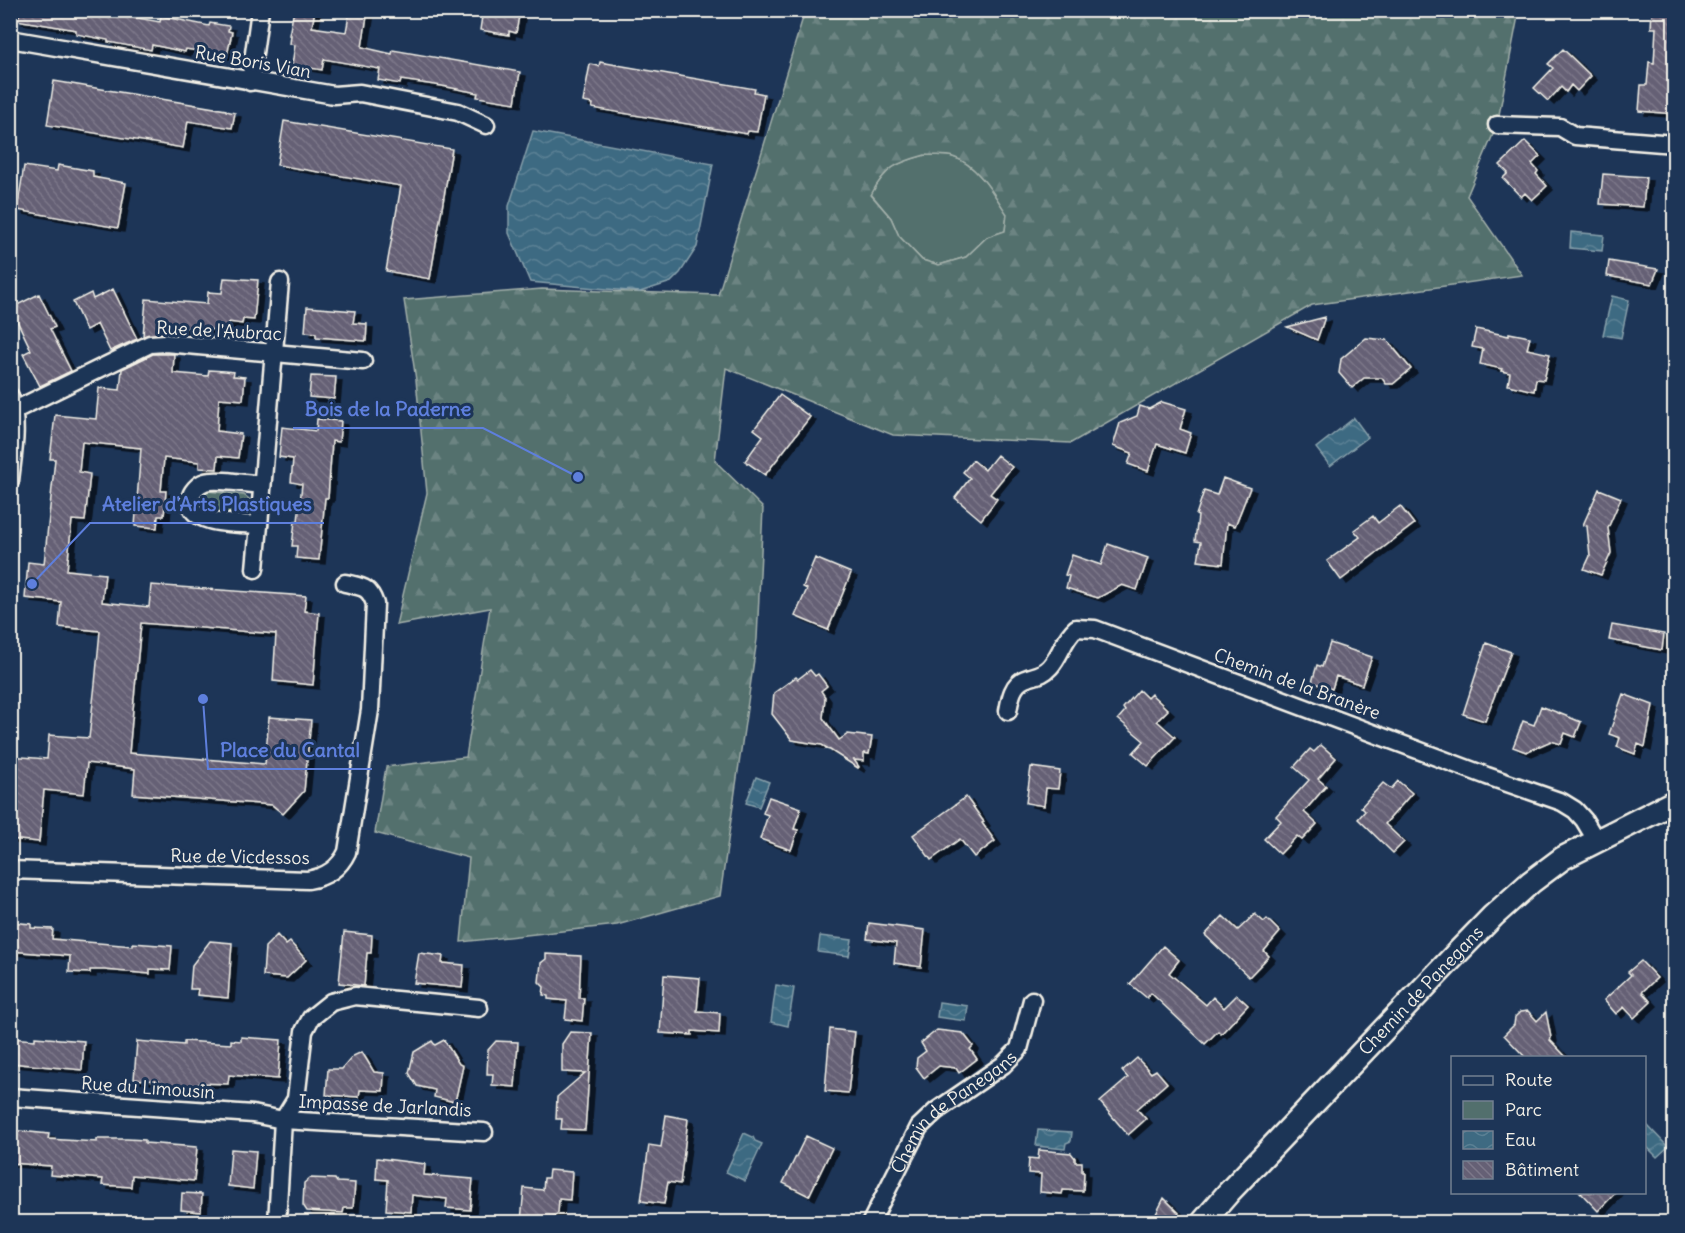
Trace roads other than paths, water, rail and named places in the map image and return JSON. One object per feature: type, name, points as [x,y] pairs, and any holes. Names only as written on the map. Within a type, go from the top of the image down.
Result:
[{"type":"street","points":[[250,82],[260,10]]},
{"type":"street","name":"Rue Boris Vian","points":[[10,39],[334,95],[360,93],[458,112],[486,125]]},
{"type":"street","points":[[1497,125],[1560,127],[1575,136],[1674,144]]},
{"type":"street","points":[[255,569],[280,282]]},
{"type":"street","name":"Rue de l'Aubrac","points":[[13,403],[150,344],[363,361]]},
{"type":"street","points":[[10,481],[15,429],[13,403]]},
{"type":"street","points":[[259,525],[199,517],[192,509],[190,499],[194,489],[204,482],[262,485]]},
{"type":"street","name":"Rue de Vicdessos","points":[[10,870],[308,880],[317,879],[334,870],[342,862],[347,852],[370,710],[375,604],[371,593],[364,587],[345,583]]},
{"type":"street","name":"Chemin de la Branère","points":[[1008,711],[1017,685],[1024,679],[1043,674],[1051,666],[1069,634],[1076,628],[1095,629],[1562,802],[1575,810],[1584,820],[1596,840]]},
{"type":"street","name":"Chemin de Panegans","points":[[1203,1222],[1493,916],[1563,858],[1674,802]]},
{"type":"street","points":[[277,1222],[283,1120],[296,1099],[304,1031],[317,1012],[331,1002],[355,996],[479,1008]]},
{"type":"street","name":"Chemin de Panegans","points":[[871,1222],[918,1127],[936,1111],[1003,1065],[1019,1049],[1032,1000]]},
{"type":"street","name":"Rue du Limousin","points":[[10,1097],[254,1114],[283,1120]]},
{"type":"street","name":"Impasse de Jarlandis","points":[[283,1120],[484,1132]]},
{"type":"water","points":[[533,131],[713,164],[697,247],[680,273],[671,282],[640,292],[530,282],[509,233],[509,206]]},
{"type":"water","points":[[1571,232],[1604,235],[1602,251],[1570,248]]},
{"type":"water","points":[[1612,296],[1629,300],[1621,338],[1603,335]]},
{"type":"water","points":[[1354,418],[1368,437],[1330,466],[1316,448]]},
{"type":"water","points":[[756,777],[769,782],[759,807],[746,803]]},
{"type":"water","points":[[820,936],[852,940],[849,956],[818,952]]},
{"type":"water","points":[[776,985],[794,988],[788,1026],[771,1022]]},
{"type":"water","points":[[939,1002],[968,1006],[966,1021],[937,1017]]},
{"type":"water","points":[[1646,1126],[1668,1147],[1657,1157],[1646,1146]]},
{"type":"water","points":[[1038,1130],[1072,1132],[1071,1141],[1066,1143],[1065,1149],[1036,1146]]},
{"type":"water","points":[[744,1133],[762,1144],[745,1181],[726,1172]]},
{"type":"place","name":"Bois de la Paderne","points":[[578,477]]},
{"type":"place","name":"Atelier d'Arts Plastiques","points":[[32,584]]},
{"type":"place","name":"Place du Cantal","points":[[203,699]]}]
